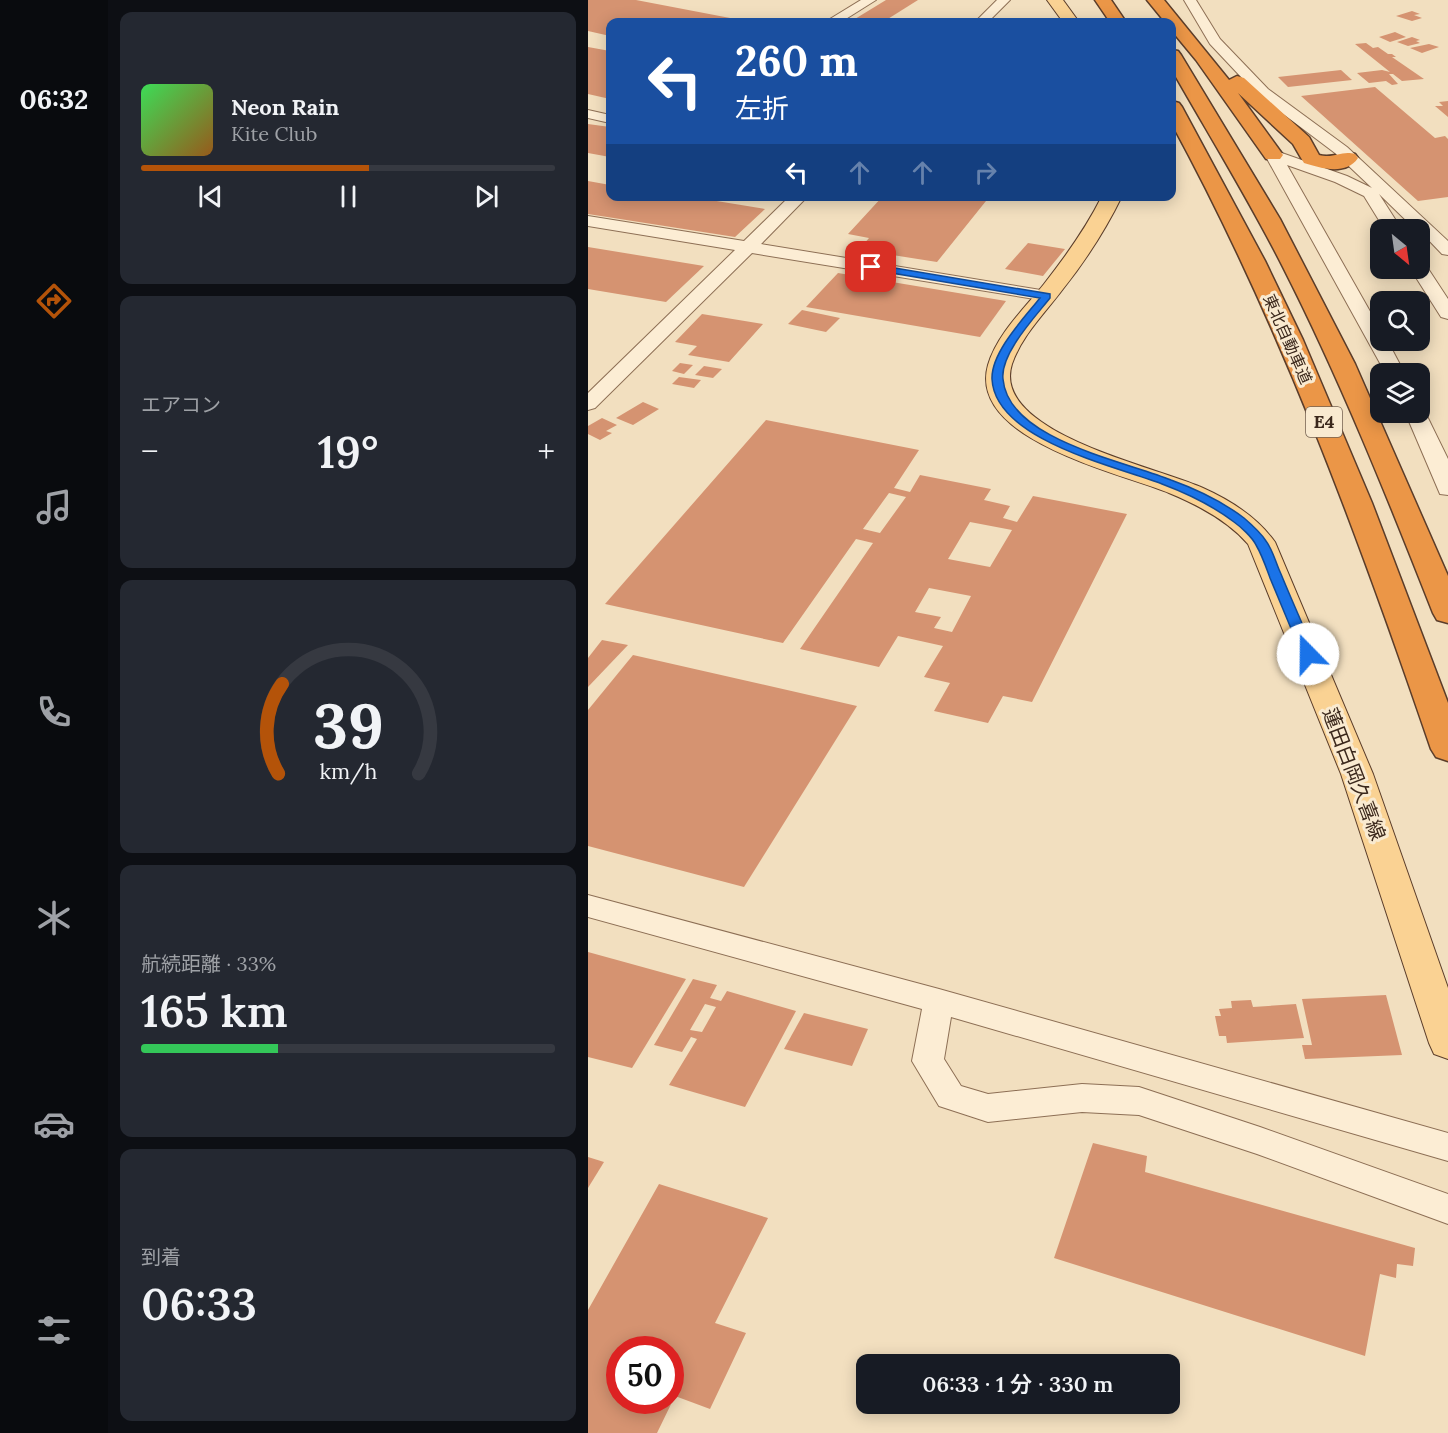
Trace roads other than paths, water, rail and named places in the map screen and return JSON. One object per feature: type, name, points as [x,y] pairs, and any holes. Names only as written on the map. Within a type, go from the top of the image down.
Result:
[{"type":"highway","points":[[1103,0],[1115,18]]},
{"type":"highway","points":[[1155,0],[1170,18]]},
{"type":"highway","points":[[1176,25],[1202,56],[1273,155]]},
{"type":"highway","points":[[1202,56],[1253,96],[1297,136],[1305,145],[1311,159],[1334,164],[1348,158]]},
{"type":"highway","name":"東北自動車道","points":[[1176,62],[1269,219],[1297,273],[1367,418],[1408,510],[1448,613]]},
{"type":"highway","name":"東北自動車道","points":[[1176,115],[1233,222],[1297,357],[1368,527],[1448,749]]},
{"type":"main road","points":[[1055,0],[1068,18]]},
{"type":"main road","name":"蓮田白岡久喜線","points":[[1109,201],[1092,235],[1010,343],[999,367],[997,379],[1005,403],[1027,426],[1040,434],[1084,453],[1167,482],[1205,499],[1239,520],[1261,542],[1357,774],[1448,1043]]},
{"type":"street","points":[[839,18],[870,0]]},
{"type":"street","points":[[985,18],[1004,0]]},
{"type":"street","points":[[1190,0],[1204,26],[1236,66],[1263,92],[1348,158],[1448,250]]},
{"type":"street","points":[[588,114],[606,118]]},
{"type":"street","points":[[1297,136],[1290,149],[1292,156],[1303,167]]},
{"type":"street","points":[[1273,155],[1348,182],[1370,193],[1387,219]]},
{"type":"street","points":[[1273,155],[1364,312],[1390,363]]},
{"type":"street","points":[[588,404],[750,248],[795,201]]},
{"type":"street","points":[[588,221],[1047,296]]},
{"type":"street","points":[[1426,279],[1448,313]]},
{"type":"street","points":[[588,374],[614,379]]},
{"type":"street","points":[[1420,423],[1440,464],[1448,489]]},
{"type":"street","points":[[588,906],[939,1001],[1448,1147]]},
{"type":"street","points":[[939,1001],[928,1061],[950,1096],[988,1108],[1082,1098],[1139,1101],[1260,1141],[1448,1209]]}]
